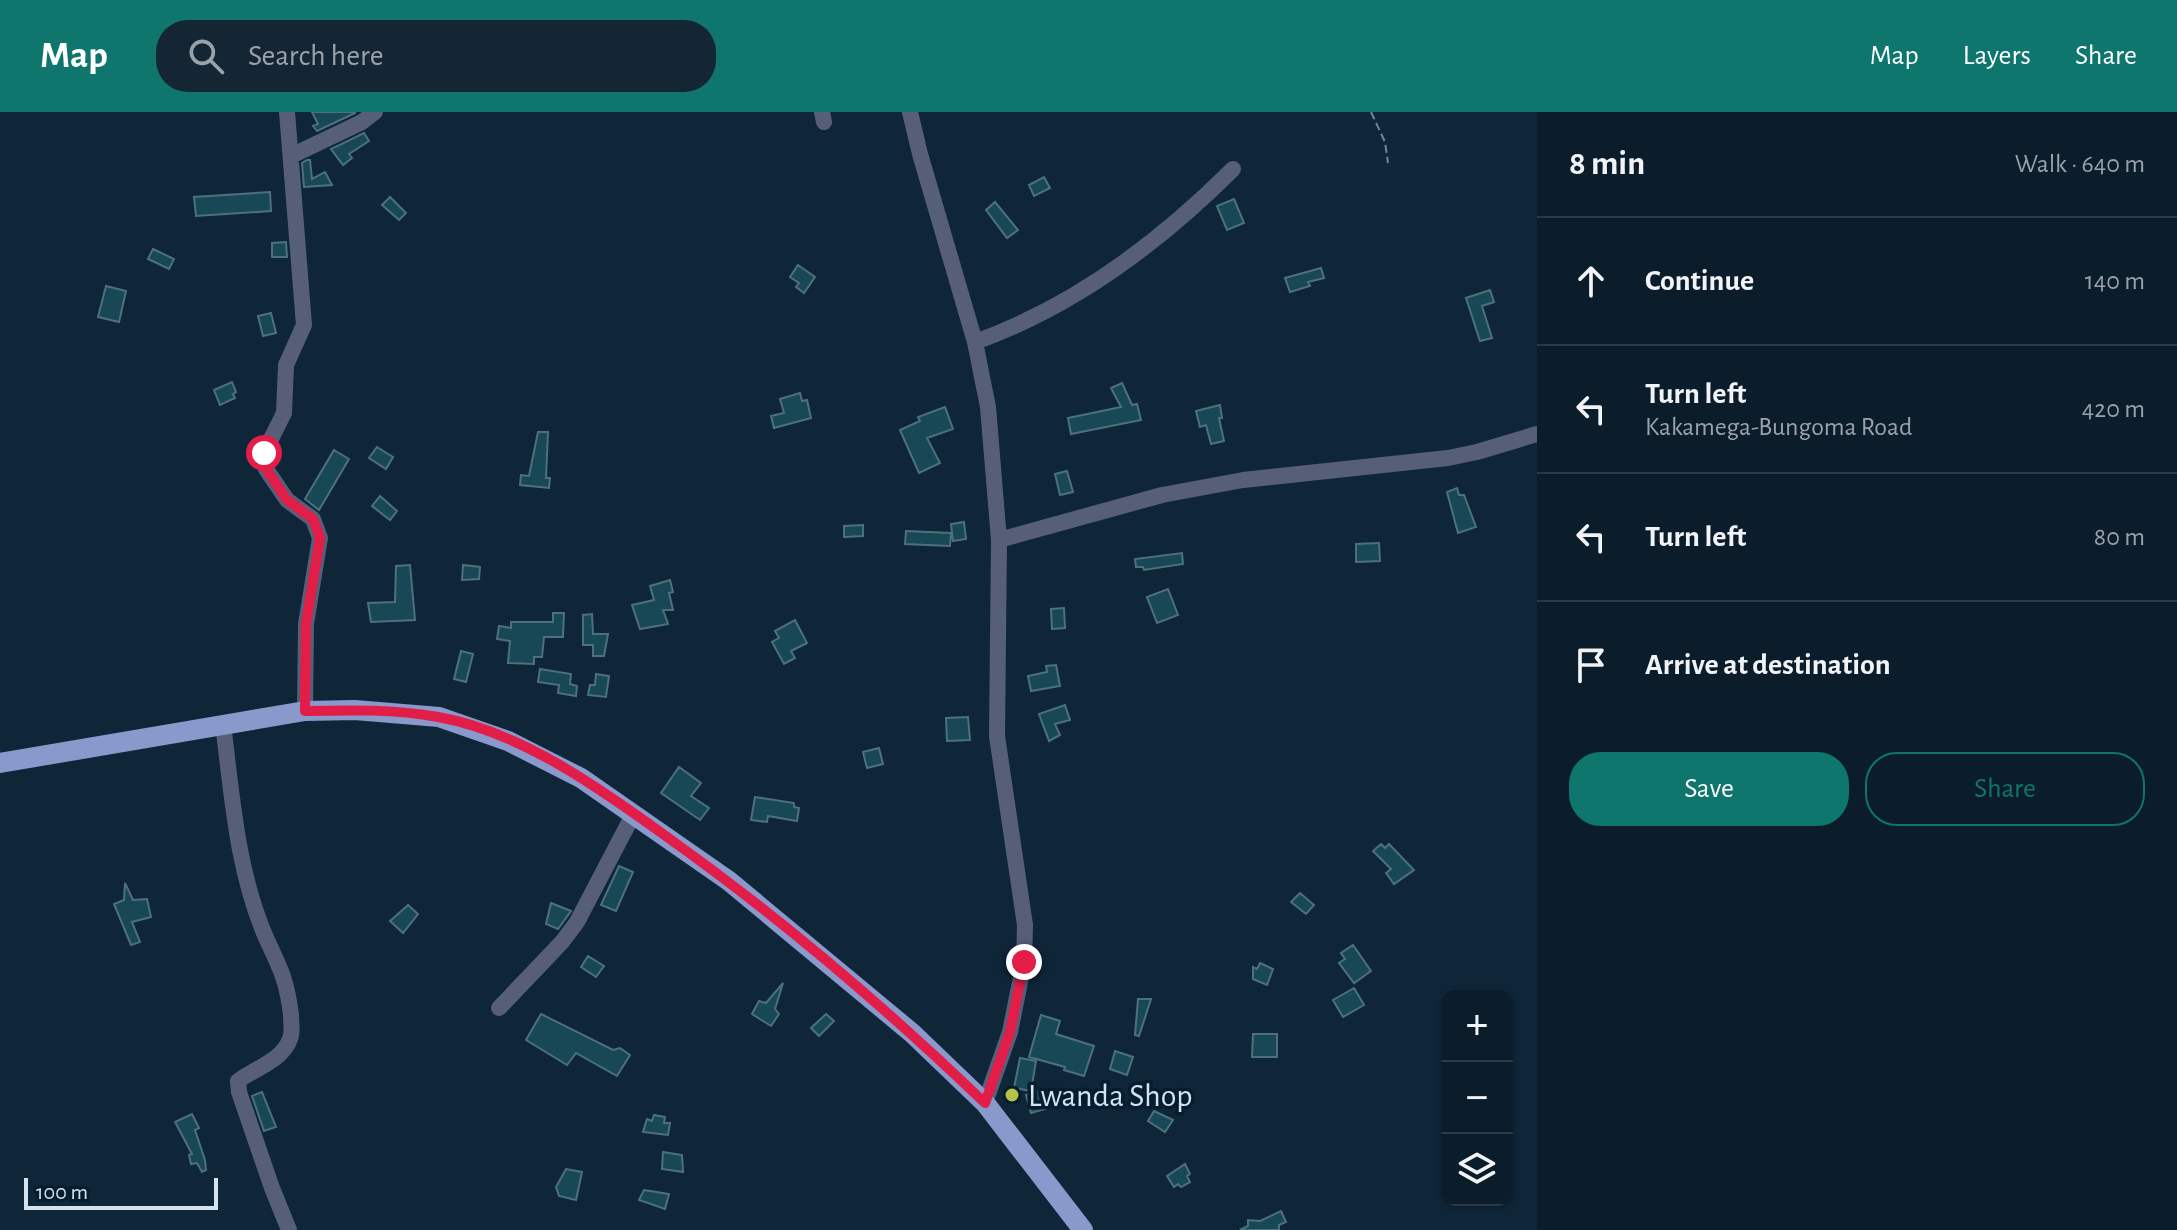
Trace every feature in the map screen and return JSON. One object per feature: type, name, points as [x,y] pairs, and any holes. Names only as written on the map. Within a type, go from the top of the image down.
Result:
[{"type":"main road","points":[[0,763],[305,711],[355,710],[439,717],[476,728],[581,778],[634,813],[729,881],[844,976],[912,1033],[985,1103],[1083,1230]]},
{"type":"street","points":[[287,112],[304,325],[286,365],[284,413],[264,453],[266,469],[287,500],[313,519],[320,538],[306,624],[305,711]]},
{"type":"street","points":[[291,156],[348,129],[375,112]]},
{"type":"street","points":[[910,112],[975,342],[988,407],[999,540],[997,736],[1025,925],[1024,962],[1010,1032],[985,1103]]},
{"type":"street","points":[[975,342],[1011,329],[1085,289],[1124,263],[1194,208],[1233,169]]},
{"type":"street","points":[[999,540],[1162,495],[1243,480],[1448,458],[1537,434]]},
{"type":"street","points":[[223,724],[235,820],[263,928],[285,977],[291,1026],[291,1037],[286,1047],[277,1057],[238,1081],[239,1092],[289,1230]]},
{"type":"street","points":[[499,1008],[577,922],[634,813]]},
{"type":"path","points":[[1371,112],[1385,142],[1388,163]]},
{"type":"building","points":[[312,112],[355,113],[317,131],[313,126],[318,124]]},
{"type":"building","points":[[364,133],[369,141],[349,154],[352,158],[343,165],[331,149]]},
{"type":"building","points":[[310,160],[312,179],[325,172],[332,185],[304,187],[302,163]]},
{"type":"building","points":[[1044,177],[1050,188],[1034,196],[1029,185]]},
{"type":"building","points":[[270,192],[271,211],[196,216],[194,197]]},
{"type":"building","points":[[390,197],[406,213],[399,220],[382,205]]},
{"type":"building","points":[[1234,199],[1244,223],[1227,230],[1217,206]]},
{"type":"building","points":[[995,202],[1018,230],[1007,238],[986,210]]},
{"type":"building","points":[[286,242],[287,257],[272,257],[272,243]]},
{"type":"building","points":[[153,249],[174,259],[169,269],[148,259]]},
{"type":"building","points":[[798,265],[815,277],[804,293],[796,287],[799,283],[790,277]]},
{"type":"building","points":[[1321,268],[1324,278],[1290,292],[1285,278]]},
{"type":"building","points":[[106,286],[126,291],[119,322],[98,317]]},
{"type":"building","points":[[1490,290],[1494,302],[1482,306],[1492,338],[1480,341],[1466,298]]},
{"type":"building","points":[[271,313],[276,333],[263,336],[258,316]]},
{"type":"building","points":[[232,382],[235,398],[220,405],[214,390]]},
{"type":"building","points":[[1122,383],[1132,405],[1137,404],[1141,420],[1071,434],[1068,418],[1121,407],[1111,388]]},
{"type":"building","points":[[800,393],[802,401],[807,400],[811,418],[774,428],[771,416],[784,413],[780,399]]},
{"type":"building","points":[[1220,405],[1222,418],[1219,418],[1224,441],[1211,444],[1206,425],[1200,427],[1196,411]]},
{"type":"building","points":[[945,407],[953,429],[927,438],[940,463],[919,473],[900,430],[920,421],[918,417]]},
{"type":"building","points":[[538,432],[548,432],[546,478],[550,478],[549,488],[520,485],[521,475],[529,476]]},
{"type":"building","points":[[377,447],[393,457],[386,469],[369,458]]},
{"type":"building","points":[[334,450],[349,459],[319,510],[305,499]]},
{"type":"building","points":[[1067,471],[1073,492],[1060,495],[1055,474]]},
{"type":"building","points":[[1457,488],[1459,495],[1464,495],[1476,527],[1458,533],[1447,492]]},
{"type":"building","points":[[380,496],[397,511],[390,520],[372,506]]},
{"type":"building","points":[[964,522],[966,539],[953,541],[951,524]]},
{"type":"building","points":[[863,525],[863,536],[844,537],[844,526]]},
{"type":"building","points":[[906,531],[951,533],[950,546],[905,544]]},
{"type":"building","points":[[1379,543],[1380,561],[1356,562],[1356,544]]},
{"type":"building","points":[[1182,553],[1183,564],[1144,570],[1143,567],[1136,567],[1135,559]]},
{"type":"building","points":[[410,565],[415,620],[371,622],[368,603],[395,602],[396,566]]},
{"type":"building","points":[[463,565],[480,567],[479,579],[462,580]]},
{"type":"building","points":[[670,580],[673,610],[663,610],[668,624],[640,629],[632,605],[654,600],[650,586]]},
{"type":"building","points":[[1168,589],[1178,615],[1157,623],[1147,597]]},
{"type":"building","points":[[1064,608],[1065,628],[1052,629],[1051,609]]},
{"type":"building","points":[[553,613],[564,613],[563,637],[544,637],[542,657],[534,657],[534,664],[508,663],[510,641],[497,639],[499,626],[511,628],[511,622],[553,622]]},
{"type":"building","points":[[592,614],[593,634],[608,634],[604,656],[593,656],[593,645],[583,645],[583,615]]},
{"type":"building","points":[[795,620],[807,643],[791,651],[795,658],[784,664],[772,642],[779,638],[775,631]]},
{"type":"building","points":[[461,651],[473,654],[466,682],[454,679]]},
{"type":"building","points":[[1056,665],[1060,686],[1031,691],[1028,676],[1047,672],[1046,666]]},
{"type":"building","points":[[540,669],[571,674],[570,684],[577,686],[576,696],[558,693],[559,685],[538,682]]},
{"type":"building","points":[[596,674],[609,676],[606,697],[588,695],[590,685],[595,685]]},
{"type":"building","points":[[1065,705],[1070,720],[1055,724],[1060,735],[1049,741],[1039,714]]},
{"type":"building","points":[[968,717],[970,740],[947,741],[946,718]]},
{"type":"building","points":[[879,748],[883,764],[867,768],[863,752]]},
{"type":"building","points":[[679,767],[701,783],[691,796],[709,808],[700,820],[661,793]]},
{"type":"building","points":[[755,797],[794,803],[794,807],[799,808],[797,821],[768,816],[767,822],[751,820]]},
{"type":"building","points":[[1381,844],[1385,848],[1389,844],[1414,870],[1394,884],[1386,873],[1391,869],[1373,851]]},
{"type":"building","points":[[619,866],[633,872],[616,911],[601,905]]},
{"type":"building","points":[[125,883],[133,900],[147,899],[151,917],[132,922],[140,942],[131,945],[114,904],[124,900]]},
{"type":"building","points":[[1300,893],[1314,905],[1306,914],[1291,902]]},
{"type":"building","points":[[551,903],[571,911],[558,929],[546,924]]},
{"type":"building","points":[[408,905],[418,914],[403,933],[390,921]]},
{"type":"building","points":[[1353,945],[1371,971],[1354,983],[1339,963],[1345,959],[1341,953]]},
{"type":"building","points":[[588,956],[604,966],[596,977],[581,967]]},
{"type":"building","points":[[1260,963],[1273,969],[1267,985],[1253,979],[1253,967],[1257,969]]},
{"type":"building","points":[[783,983],[775,1009],[779,1014],[771,1026],[752,1014],[759,1001],[766,1003]]},
{"type":"building","points":[[1354,988],[1364,1005],[1343,1017],[1333,1000]]},
{"type":"building","points":[[1138,999],[1151,999],[1139,1036],[1135,1035]]},
{"type":"building","points":[[541,1014],[613,1050],[620,1048],[630,1055],[617,1076],[576,1053],[567,1065],[526,1040]]},
{"type":"building","points":[[826,1014],[834,1021],[819,1036],[811,1028]]},
{"type":"building","points":[[1041,1015],[1060,1021],[1056,1034],[1094,1046],[1084,1076],[1029,1057]]},
{"type":"building","points":[[1253,1034],[1277,1034],[1277,1057],[1252,1057]]},
{"type":"building","points":[[1115,1051],[1133,1057],[1127,1075],[1110,1069]]},
{"type":"building","points":[[1020,1058],[1036,1061],[1031,1091],[1014,1088]]},
{"type":"building","points":[[1042,1090],[1048,1108],[1031,1113],[1026,1095]]},
{"type":"building","points":[[262,1092],[276,1127],[264,1131],[252,1096]]},
{"type":"building","points":[[1154,1111],[1173,1120],[1165,1132],[1148,1121]]},
{"type":"building","points":[[192,1114],[199,1128],[195,1130],[205,1160],[206,1170],[202,1172],[197,1163],[191,1164],[189,1155],[192,1154],[175,1122]]},
{"type":"building","points":[[654,1115],[665,1117],[664,1123],[670,1123],[668,1135],[643,1132],[647,1119],[652,1121]]},
{"type":"building","points":[[663,1152],[682,1155],[683,1172],[662,1169]]},
{"type":"building","points":[[1185,1164],[1190,1182],[1174,1187],[1167,1176]]},
{"type":"building","points":[[566,1169],[582,1172],[576,1200],[559,1196],[556,1187]]},
{"type":"building","points":[[644,1190],[669,1194],[665,1209],[639,1200]]},
{"type":"building","points":[[1281,1211],[1286,1222],[1279,1225],[1279,1230],[1240,1230],[1248,1226],[1248,1220],[1260,1221]]},
{"type":"place","name":"Lwanda Shop","points":[[1012,1095]]},
{"type":"route","points":[[264,453],[266,469],[287,500],[313,519],[320,538],[306,624],[305,711],[355,710],[439,717],[508,741],[581,778],[729,881],[912,1033],[985,1103],[1010,1032],[1024,962]]}]
